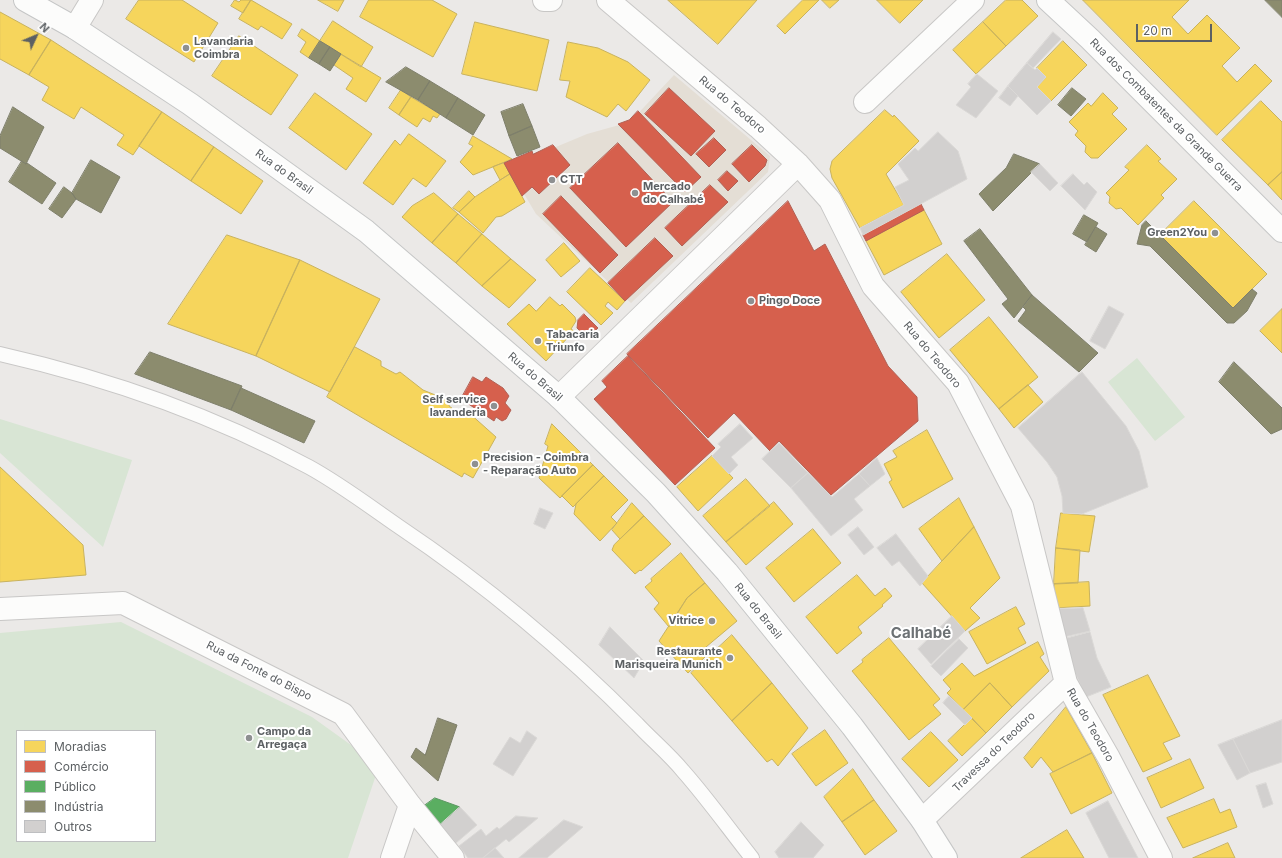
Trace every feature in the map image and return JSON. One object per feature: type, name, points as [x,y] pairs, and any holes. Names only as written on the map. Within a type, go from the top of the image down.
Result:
[{"type":"street","name":"Rua do Brasil","points":[[25,0],[75,28],[190,104],[366,231],[559,398],[656,493],[727,572],[852,726],[922,820],[946,858]]},
{"type":"street","points":[[75,28],[92,0]]},
{"type":"street","points":[[544,0],[551,0]]},
{"type":"street","name":"Rua do Teodoro","points":[[608,0],[758,126],[798,164],[830,200],[873,286],[958,383],[1022,506],[1066,683],[1110,758],[1161,858]]},
{"type":"street","points":[[865,102],[973,0]]},
{"type":"street","name":"Rua dos Combatentes da Grande Guerra","points":[[1048,0],[1090,39],[1282,231]]},
{"type":"street","points":[[559,398],[798,164]]},
{"type":"street","name":"Rua da Fonte do Bispo","points":[[0,609],[123,602],[343,714],[410,805],[453,858]]},
{"type":"street","name":"Travessa do Teodoro","points":[[922,820],[1066,683]]},
{"type":"street","points":[[392,858],[410,805]]},
{"type":"lane","points":[[0,354],[33,361],[167,403],[228,429],[310,468],[383,516],[456,566],[513,610],[578,666],[683,770],[752,858]]},
{"type":"shaded area","name":"Mercado do Calhabé","points":[[674,75],[770,156],[768,172],[631,303],[536,214],[508,167],[587,134],[630,122]]},
{"type":"green space","points":[[1137,358],[1185,417],[1155,441],[1108,382]]},
{"type":"green space","points":[[0,419],[132,460],[103,547],[0,453]]},
{"type":"green space","name":"Campo da Arregaça","points":[[121,622],[312,717],[351,745],[377,772],[348,858],[0,858],[0,633]]},
{"type":"building: Moradias","points":[[139,0],[182,0],[218,23],[194,62],[126,19]]},
{"type":"building: Moradias","points":[[235,0],[239,2],[241,0],[251,0],[243,13],[231,6]]},
{"type":"building: Moradias","points":[[251,0],[292,24],[282,39],[261,26],[258,30],[239,19]]},
{"type":"building: Moradias","points":[[318,0],[344,0],[338,11]]},
{"type":"building: Moradias","points":[[369,0],[432,0],[457,14],[433,57],[360,17]]},
{"type":"building: Moradias","points":[[668,0],[757,0],[718,44]]},
{"type":"building: Moradias","points":[[803,0],[819,0],[785,34],[777,26]]},
{"type":"building: Moradias","points":[[822,0],[839,0],[830,8]]},
{"type":"building: Moradias","points":[[877,0],[923,0],[900,23]]},
{"type":"building: Moradias","points":[[1006,0],[1022,0],[1038,16],[1006,46],[983,22]]},
{"type":"building: Moradias","points":[[1083,0],[1189,0],[1172,17],[1188,34],[1207,15],[1240,48],[1222,66],[1237,82],[1255,64],[1272,81],[1217,135]]},
{"type":"building: Moradias","points":[[0,12],[51,40],[29,75],[0,59]]},
{"type":"building: Moradias","points":[[333,21],[373,47],[361,67],[320,41]]},
{"type":"building: Moradias","points":[[475,22],[549,40],[537,91],[462,74]]},
{"type":"building: Moradias","points":[[983,22],[1006,46],[976,74],[953,50]]},
{"type":"building: Moradias","points":[[302,29],[320,41],[309,58],[300,52],[306,42],[298,36]]},
{"type":"building: Moradias","points":[[239,36],[298,75],[271,115],[212,76]]},
{"type":"building: Moradias","points":[[51,40],[162,112],[133,155],[117,145],[124,135],[81,107],[74,119],[42,100],[49,87],[29,75]]},
{"type":"building: Moradias","points":[[1063,41],[1087,65],[1051,101],[1037,87],[1046,77],[1037,68]]},
{"type":"building: Moradias","points":[[568,42],[598,48],[628,62],[650,80],[626,111],[618,104],[607,117],[566,97],[570,81],[560,80]]},
{"type":"building: Moradias","points":[[341,54],[381,78],[366,102],[346,89],[353,78],[334,65]]},
{"type":"building: Moradias","points":[[401,90],[411,97],[399,115],[389,108]]},
{"type":"building: Moradias","points":[[315,93],[372,134],[346,170],[289,128]]},
{"type":"building: Moradias","points":[[1103,93],[1118,108],[1112,114],[1127,129],[1098,158],[1091,158],[1085,152],[1086,146],[1075,135],[1078,131],[1069,122],[1088,103],[1091,106]]},
{"type":"building: Moradias","points":[[411,97],[440,114],[437,118],[433,116],[430,122],[423,118],[417,127],[399,115]]},
{"type":"building: Moradias","points":[[1261,101],[1282,122],[1282,172],[1268,185],[1222,140]]},
{"type":"building: Moradias","points":[[885,110],[893,117],[894,115],[919,141],[886,174],[904,205],[860,228],[832,178],[830,169],[832,161]]},
{"type":"building: Moradias","points":[[162,112],[214,147],[191,181],[139,146]]},
{"type":"building: Moradias","points":[[409,134],[446,161],[426,187],[413,178],[393,205],[363,183],[395,140],[400,145]]},
{"type":"building: Moradias","points":[[473,136],[512,159],[473,175],[460,162],[473,146],[469,144]]},
{"type":"building: Moradias","points":[[1147,145],[1161,159],[1158,161],[1177,179],[1161,195],[1164,198],[1138,225],[1121,208],[1116,209],[1109,203],[1110,197],[1106,193],[1129,170],[1125,167]]},
{"type":"building: Moradias","points":[[214,147],[263,181],[241,214],[191,181]]},
{"type":"building: Moradias","points":[[504,163],[510,174],[500,180],[493,167]]},
{"type":"building: Moradias","points":[[1282,172],[1282,200],[1268,185]]},
{"type":"building: Moradias","points":[[510,174],[525,202],[502,216],[496,217],[483,233],[459,212],[475,197]]},
{"type":"building: Moradias","points":[[469,191],[475,197],[459,212],[453,208]]},
{"type":"building: Moradias","points":[[434,193],[458,214],[432,243],[402,217],[412,206]]},
{"type":"building: Moradias","points":[[1194,201],[1267,274],[1233,308],[1160,235]]},
{"type":"building: Moradias","points":[[924,210],[942,244],[884,275],[866,241]]},
{"type":"building: Moradias","points":[[458,214],[482,234],[456,263],[432,243]]},
{"type":"building: Moradias","points":[[482,234],[511,259],[482,286],[456,263]]},
{"type":"building: Moradias","points":[[227,235],[300,260],[256,356],[168,324]]},
{"type":"building: Moradias","points":[[564,243],[580,261],[561,277],[546,260]]},
{"type":"building: Moradias","points":[[947,254],[985,300],[939,338],[901,292]]},
{"type":"building: Moradias","points":[[511,259],[536,280],[509,308],[482,286]]},
{"type":"building: Moradias","points":[[300,260],[380,299],[330,392],[256,356]]},
{"type":"building: Moradias","points":[[590,268],[625,301],[617,310],[608,302],[605,306],[613,313],[601,325],[567,292]]},
{"type":"building: Moradias","points":[[550,297],[560,306],[562,304],[575,317],[576,321],[571,329],[574,331],[546,361],[507,324],[529,304],[536,311]]},
{"type":"building: Moradias","points":[[1282,309],[1282,353],[1260,331]]},
{"type":"building: Moradias","points":[[989,317],[1038,377],[999,409],[950,350]]},
{"type":"building: Moradias","points":[[355,347],[381,361],[381,366],[396,374],[400,372],[423,390],[450,401],[449,406],[463,416],[468,412],[496,437],[473,478],[464,473],[462,477],[327,397]]},
{"type":"building: Moradias","points":[[1028,385],[1043,402],[1014,428],[999,409]]},
{"type":"building: Moradias","points":[[552,424],[593,465],[560,498],[539,478],[548,446],[545,444]]},
{"type":"building: Moradias","points":[[927,430],[953,479],[903,508],[889,482],[892,480],[884,464],[897,457],[893,451]]},
{"type":"building: Moradias","points":[[712,456],[733,478],[698,511],[677,487]]},
{"type":"building: Moradias","points":[[593,465],[604,476],[573,507],[562,496]]},
{"type":"building: Moradias","points":[[0,467],[83,545],[86,575],[0,582]]},
{"type":"building: Moradias","points":[[604,476],[628,500],[611,517],[617,523],[600,541],[574,514],[576,504]]},
{"type":"building: Moradias","points":[[746,479],[770,506],[726,542],[703,516]]},
{"type":"building: Moradias","points":[[959,498],[974,527],[942,561],[919,529]]},
{"type":"building: Moradias","points":[[774,502],[793,524],[746,565],[726,542]]},
{"type":"building: Moradias","points":[[632,503],[644,516],[620,539],[612,530]]},
{"type":"building: Moradias","points":[[1061,513],[1095,516],[1089,552],[1056,548]]},
{"type":"building: Moradias","points":[[644,516],[671,544],[641,571],[640,570],[635,574],[612,550],[614,545]]},
{"type":"building: Moradias","points":[[974,527],[1000,578],[970,608],[980,618],[965,631],[922,583]]},
{"type":"building: Moradias","points":[[813,529],[841,563],[794,602],[766,568]]},
{"type":"building: Moradias","points":[[1056,548],[1080,550],[1078,583],[1054,584]]},
{"type":"building: Moradias","points":[[681,553],[705,583],[687,598],[669,627],[654,609],[659,603],[645,587],[652,581],[651,579]]},
{"type":"building: Moradias","points":[[857,575],[875,596],[885,588],[892,596],[882,605],[883,606],[858,627],[862,633],[837,654],[806,617]]},
{"type":"building: Moradias","points":[[1089,582],[1090,606],[1055,608],[1054,584]]},
{"type":"building: Moradias","points":[[705,583],[737,621],[700,652],[705,657],[688,673],[659,641],[687,598]]},
{"type":"building: Moradias","points":[[1016,607],[1025,624],[1018,628],[1026,643],[987,664],[969,632]]},
{"type":"building: Moradias","points":[[732,635],[772,683],[732,721],[691,673]]},
{"type":"building: Moradias","points":[[889,638],[940,699],[933,705],[941,714],[909,740],[852,671],[863,662],[862,660]]},
{"type":"building: Moradias","points":[[1038,642],[1044,654],[1040,657],[1049,671],[1012,707],[990,683],[963,710],[947,693],[951,689],[943,680],[962,663],[974,676]]},
{"type":"building: Moradias","points":[[1148,675],[1180,736],[1163,743],[1172,759],[1143,772],[1103,695]]},
{"type":"building: Moradias","points":[[772,683],[808,728],[778,766],[772,759],[767,762],[732,721]]},
{"type":"building: Moradias","points":[[990,683],[1012,707],[986,733],[963,710]]},
{"type":"building: Moradias","points":[[1066,707],[1092,753],[1053,772],[1041,757],[1032,768],[1024,758]]},
{"type":"building: Moradias","points":[[972,718],[986,733],[962,756],[948,741]]},
{"type":"building: Moradias","points":[[825,730],[848,763],[816,786],[792,754]]},
{"type":"building: Moradias","points":[[931,732],[958,760],[929,787],[902,759]]},
{"type":"building: Moradias","points":[[1092,753],[1112,793],[1071,814],[1050,774]]},
{"type":"building: Moradias","points":[[1190,759],[1204,788],[1161,808],[1147,778]]},
{"type":"building: Moradias","points":[[853,769],[874,800],[842,822],[824,797]]},
{"type":"building: Moradias","points":[[1214,799],[1220,813],[1230,809],[1237,827],[1183,848],[1167,818]]},
{"type":"building: Moradias","points":[[874,800],[897,831],[865,855],[842,822]]},
{"type":"building: Moradias","points":[[1067,830],[1084,858],[1021,858]]},
{"type":"building: Moradias","points":[[1228,843],[1235,858],[1193,858]]},
{"type":"building: Comércio","points":[[669,88],[715,131],[691,156],[645,114]]},
{"type":"building: Comércio","points":[[638,111],[701,177],[685,192],[618,124],[629,120]]},
{"type":"building: Comércio","points":[[714,138],[726,150],[709,167],[696,154]]},
{"type":"building: Comércio","points":[[618,143],[673,202],[626,247],[570,188]]},
{"type":"building: Comércio","points":[[553,145],[570,165],[539,194],[532,187],[522,196],[504,163],[532,151],[533,154]]},
{"type":"building: Comércio","points":[[752,145],[767,160],[765,166],[749,182],[732,164]]},
{"type":"building: Comércio","points":[[727,171],[738,181],[728,191],[718,180]]},
{"type":"building: Comércio","points":[[710,185],[728,202],[682,246],[665,228]]},
{"type":"building: Comércio","points":[[561,196],[618,255],[600,273],[543,214]]},
{"type":"building: Comércio","points":[[788,201],[814,251],[825,244],[888,366],[917,397],[918,421],[831,495],[779,441],[770,451],[734,413],[708,438],[627,354]]},
{"type":"building: Comércio","points":[[921,204],[924,210],[866,241],[863,235]]},
{"type":"building: Comércio","points":[[655,238],[673,256],[625,301],[608,283]]},
{"type":"building: Comércio","points":[[584,314],[598,328],[587,338],[577,328],[578,320]]},
{"type":"building: Comércio","points":[[628,356],[715,448],[675,485],[594,399],[607,387],[602,381]]},
{"type":"building: Comércio","points":[[473,377],[482,382],[486,377],[503,388],[509,396],[505,403],[511,410],[506,419],[502,421],[496,417],[494,421],[461,399]]},
{"type":"building: Público","points":[[435,798],[460,807],[440,825],[424,806]]},
{"type":"building: Indústria","points":[[1265,0],[1282,0],[1282,17]]},
{"type":"building: Indústria","points":[[320,41],[330,47],[319,64],[309,58]]},
{"type":"building: Indústria","points":[[330,47],[341,54],[330,71],[319,64]]},
{"type":"building: Indústria","points":[[406,67],[430,81],[418,100],[386,82]]},
{"type":"building: Indústria","points":[[430,81],[458,98],[446,118],[418,100]]},
{"type":"building: Indústria","points":[[1072,88],[1086,99],[1071,116],[1058,105]]},
{"type":"building: Indústria","points":[[458,98],[485,115],[473,135],[446,118]]},
{"type":"building: Indústria","points":[[523,104],[532,126],[509,136],[501,112]]},
{"type":"building: Indústria","points":[[13,107],[44,127],[26,164],[0,148],[0,136]]},
{"type":"building: Indústria","points":[[532,126],[540,147],[517,156],[509,136]]},
{"type":"building: Indústria","points":[[1014,154],[1040,164],[993,211],[979,194],[1006,168]]},
{"type":"building: Indústria","points":[[91,160],[120,177],[101,213],[76,199],[72,193]]},
{"type":"building: Indústria","points":[[22,161],[56,183],[42,204],[9,182]]},
{"type":"building: Indústria","points":[[64,187],[72,193],[76,199],[62,218],[49,209]]},
{"type":"building: Indústria","points":[[1084,215],[1098,223],[1087,242],[1073,234]]},
{"type":"building: Indústria","points":[[1146,221],[1233,308],[1252,289],[1257,293],[1247,311],[1234,323],[1227,323],[1150,246],[1137,244],[1142,225]]},
{"type":"building: Indústria","points":[[1096,227],[1107,234],[1096,252],[1085,245]]},
{"type":"building: Indústria","points":[[980,229],[1032,295],[1014,318],[1002,304],[1008,299],[964,241]]},
{"type":"building: Indústria","points":[[1032,295],[1098,353],[1079,372],[1018,321],[1026,310],[1023,307]]},
{"type":"building: Indústria","points":[[150,352],[242,386],[231,410],[135,374]]},
{"type":"building: Indústria","points":[[1234,362],[1282,408],[1282,429],[1271,434],[1219,382]]},
{"type":"building: Indústria","points":[[241,388],[315,421],[304,443],[231,410]]},
{"type":"building: Indústria","points":[[438,718],[457,725],[438,781],[411,757],[416,748],[425,755]]},
{"type":"building: Outros","points":[[1053,32],[1061,39],[1033,68],[1027,63]]},
{"type":"building: Outros","points":[[1027,63],[1035,70],[1037,68],[1046,77],[1037,87],[1051,101],[1037,115],[1008,86]]},
{"type":"building: Outros","points":[[977,74],[998,91],[976,118],[956,105],[971,87],[968,84]]},
{"type":"building: Outros","points":[[1008,86],[1018,96],[1010,106],[999,98]]},
{"type":"building: Outros","points":[[938,132],[958,151],[967,179],[863,235],[860,228],[904,205],[895,187],[909,180],[898,164],[915,148],[918,151]]},
{"type":"building: Outros","points":[[1040,164],[1058,183],[1050,191],[1031,172]]},
{"type":"building: Outros","points":[[1073,174],[1084,185],[1087,182],[1097,192],[1085,210],[1061,186]]},
{"type":"building: Outros","points":[[1109,306],[1124,314],[1105,349],[1090,341]]},
{"type":"building: Outros","points":[[1082,372],[1126,426],[1139,451],[1148,487],[1082,514],[1063,513],[1062,496],[1057,477],[1047,462],[1018,428]]},
{"type":"building: Outros","points":[[740,424],[753,438],[731,457],[738,465],[729,474],[712,456],[721,447],[718,444]]},
{"type":"building: Outros","points":[[779,443],[808,473],[791,488],[762,459]]},
{"type":"building: Outros","points":[[877,458],[885,474],[870,486],[859,474]]},
{"type":"building: Outros","points":[[808,473],[832,497],[859,474],[870,486],[854,499],[863,510],[831,536],[791,488]]},
{"type":"building: Outros","points":[[540,508],[553,513],[545,529],[534,524]]},
{"type":"building: Outros","points":[[858,527],[874,547],[864,555],[848,535]]},
{"type":"building: Outros","points":[[896,534],[928,576],[920,586],[899,561],[892,566],[877,548]]},
{"type":"building: Outros","points":[[1083,608],[1090,631],[1064,637],[1056,609]]},
{"type":"building: Outros","points":[[952,616],[965,631],[931,664],[918,649]]},
{"type":"building: Outros","points":[[610,627],[644,661],[634,678],[599,645]]},
{"type":"building: Outros","points":[[1090,632],[1097,658],[1111,687],[1086,697],[1071,664],[1064,639]]},
{"type":"building: Outros","points":[[959,639],[968,648],[941,676],[931,666]]},
{"type":"building: Outros","points":[[949,696],[972,718],[965,725],[943,703]]},
{"type":"building: Outros","points":[[1282,720],[1282,762],[1250,773],[1233,739]]},
{"type":"building: Outros","points":[[527,731],[537,738],[513,776],[493,764],[510,737],[520,743]]},
{"type":"building: Outros","points":[[1233,739],[1250,773],[1237,780],[1218,745]]},
{"type":"building: Outros","points":[[1266,783],[1273,804],[1263,808],[1256,786]]},
{"type":"building: Outros","points":[[1108,801],[1138,858],[1109,858],[1086,813]]},
{"type":"building: Outros","points":[[460,807],[477,825],[456,843],[440,825]]},
{"type":"building: Outros","points":[[516,816],[538,818],[509,842],[506,839],[483,858],[468,858],[459,846],[481,829],[486,836],[497,827],[499,829]]},
{"type":"building: Outros","points":[[564,820],[583,827],[547,858],[519,858]]},
{"type":"building: Outros","points":[[801,822],[824,845],[813,858],[779,858],[775,852]]},
{"type":"building: Outros","points":[[495,848],[504,858],[483,858]]},
{"type":"place","name":"Lavandaria Coimbra","points":[[186,48]]},
{"type":"place","name":"CTT","points":[[552,180]]},
{"type":"place","name":"Mercado do Calhabé","points":[[635,193]]},
{"type":"place","name":"Green2You","points":[[1215,233]]},
{"type":"place","name":"Pingo Doce","points":[[751,301]]},
{"type":"place","name":"Tabacaria Triunfo","points":[[538,341]]},
{"type":"place","name":"Self service lavanderia","points":[[494,406]]},
{"type":"place","name":"Precision - Coimbra - Reparação Auto","points":[[475,464]]},
{"type":"place","name":"Vitrice","points":[[712,621]]},
{"type":"place","name":"Restaurante Marisqueira Munich","points":[[730,658]]},
{"type":"place","name":"Campo da Arregaça","points":[[249,738]]},
{"type":"district","name":"Calhabé","points":[[921,633]]}]
